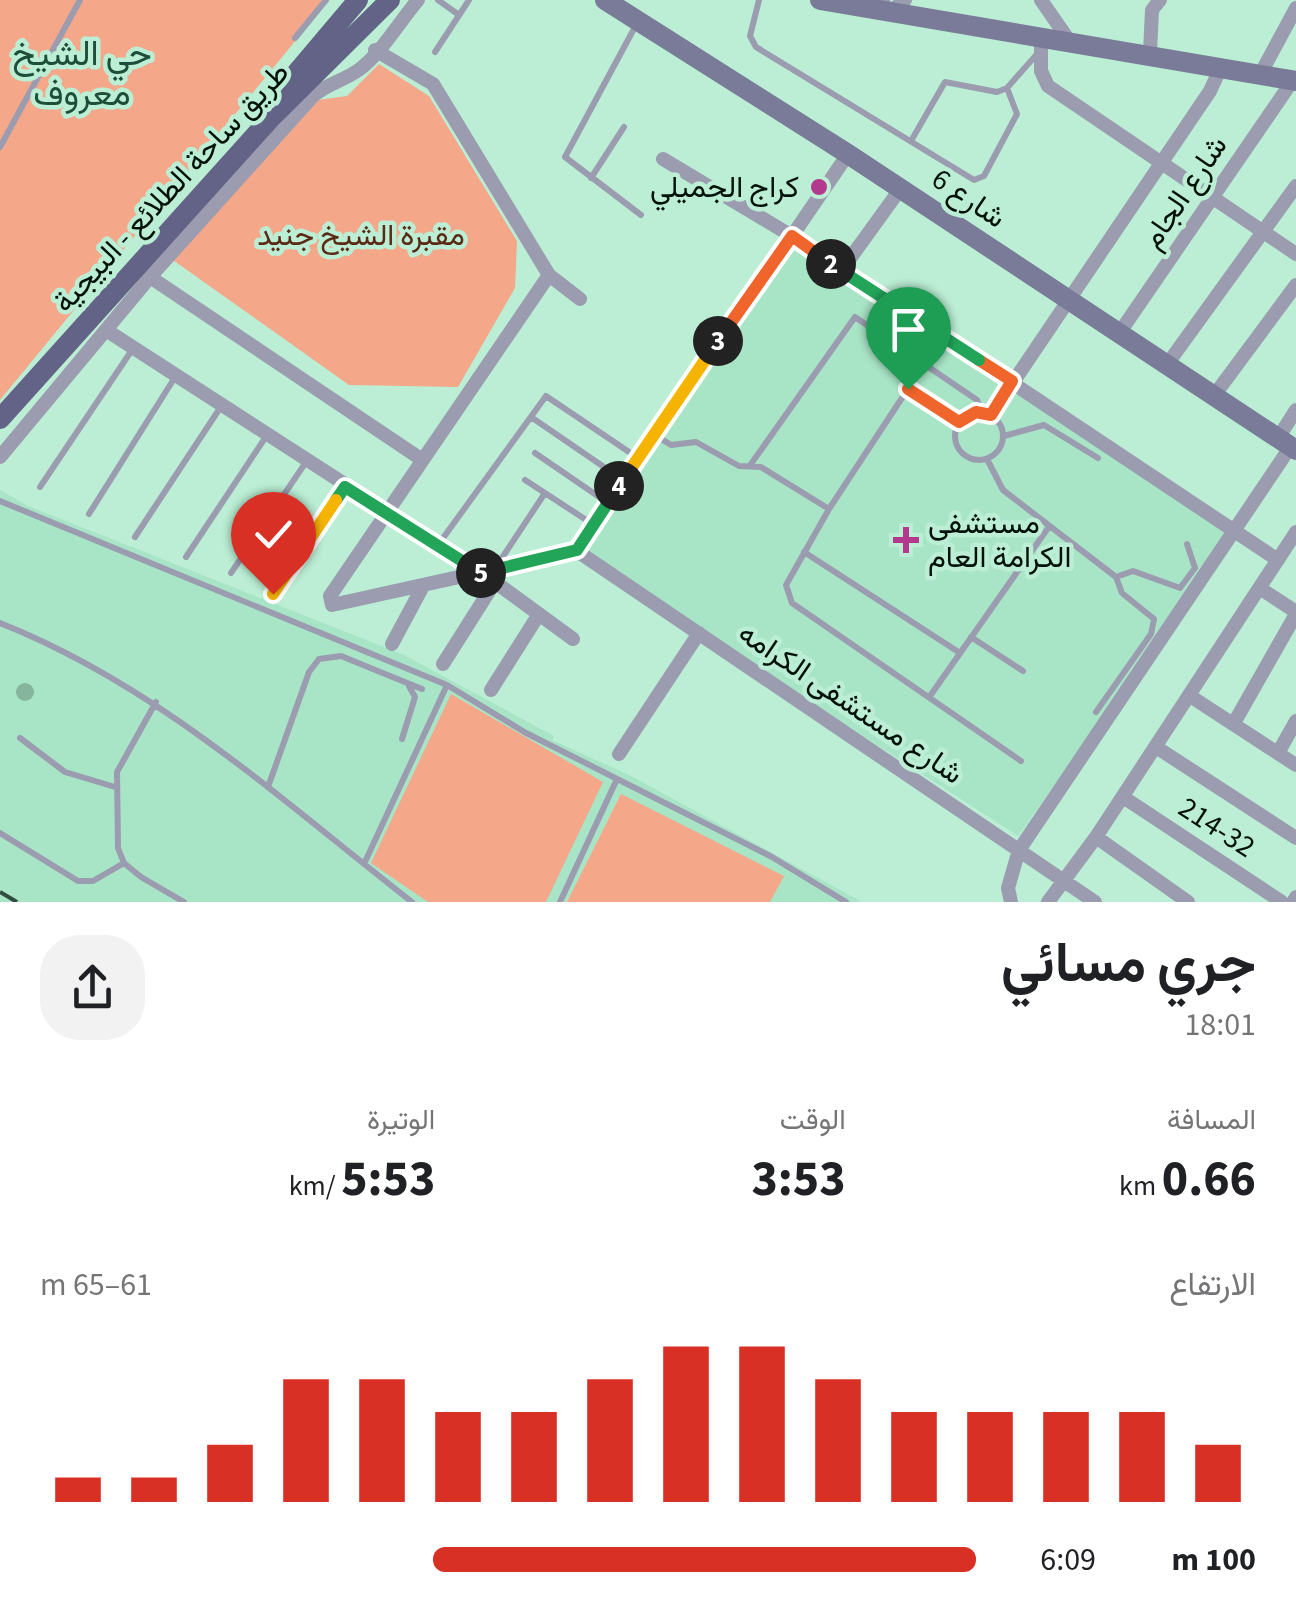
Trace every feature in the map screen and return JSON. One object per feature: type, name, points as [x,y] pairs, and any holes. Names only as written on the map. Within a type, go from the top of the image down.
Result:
[{"type":"main road","name":"طريق ساحة الطلائع - البيجية","points":[[0,419],[188,206],[358,0]]},
{"type":"main road","name":"طريق ساحة الطلائع - البيجية","points":[[0,419],[270,119],[390,0]]},
{"type":"street","points":[[0,457],[150,278],[312,97],[328,82],[352,75],[418,0]]},
{"type":"street","points":[[820,0],[892,4],[1040,43],[1068,39],[1295,80]]},
{"type":"street","points":[[1041,0],[1068,39]]},
{"type":"street","name":"شارع 6","points":[[612,1],[1289,445]]},
{"type":"street","points":[[1150,53],[1152,3]]},
{"type":"street","points":[[1261,73],[1296,8]]},
{"type":"street","points":[[1040,43],[1048,86],[1296,254]]},
{"type":"street","points":[[375,50],[432,84],[549,275],[580,298]]},
{"type":"street","points":[[987,414],[1162,163],[1222,66]]},
{"type":"street","name":"شارع الجام","points":[[1118,335],[1295,80]]},
{"type":"street","points":[[549,275],[384,514],[329,603],[493,576],[577,550],[848,154]]},
{"type":"street","points":[[664,160],[792,236],[1278,560]]},
{"type":"street","points":[[1166,366],[1296,186]]},
{"type":"street","points":[[841,271],[901,188]]},
{"type":"street","points":[[150,278],[421,460]]},
{"type":"street","points":[[1213,397],[1296,285]]},
{"type":"street","points":[[106,330],[135,345],[384,514],[493,576],[573,639]]},
{"type":"street","points":[[1011,902],[1008,888],[1019,850],[1236,530],[1289,445],[1296,410]]},
{"type":"street","points":[[1048,902],[1123,797],[1296,532]]},
{"type":"street","name":"شارع مستشفى الكرامه","points":[[577,550],[1094,902]]},
{"type":"street","points":[[443,664],[493,576]]},
{"type":"street","points":[[392,644],[422,588]]},
{"type":"street","points":[[1234,723],[1296,613],[1261,588]]},
{"type":"street","points":[[491,690],[538,614]]},
{"type":"street","points":[[619,754],[699,633]]},
{"type":"street","points":[[1190,696],[1296,765]]},
{"type":"street","points":[[1278,753],[1296,721]]},
{"type":"street","points":[[1156,747],[1296,838]]},
{"type":"street","name":"214-32","points":[[1123,797],[1282,902]]},
{"type":"street","points":[[1096,837],[1188,902]]},
{"type":"lane","points":[[0,148],[80,0]]},
{"type":"lane","points":[[294,38],[326,0]]},
{"type":"lane","points":[[438,0],[459,14]]},
{"type":"lane","points":[[435,52],[468,0]]},
{"type":"lane","points":[[759,0],[750,42],[974,180],[980,179],[1017,114],[1007,88]]},
{"type":"lane","points":[[639,19],[565,152],[566,161],[641,215]]},
{"type":"lane","points":[[911,141],[945,82],[997,92],[1007,88],[1040,43]]},
{"type":"lane","points":[[591,178],[624,128]]},
{"type":"lane","points":[[752,464],[855,317],[977,400],[1004,436],[1002,446],[987,460],[977,460],[959,451],[955,431],[959,422]]},
{"type":"lane","points":[[40,488],[135,345]]},
{"type":"lane","points":[[922,366],[829,509],[786,585],[792,604],[1021,762]]},
{"type":"lane","points":[[90,514],[178,374]]},
{"type":"lane","points":[[908,389],[959,422],[987,414]]},
{"type":"lane","points":[[438,546],[514,435],[546,396],[638,458]]},
{"type":"lane","points":[[135,536],[223,404]]},
{"type":"lane","points":[[531,417],[623,480]]},
{"type":"lane","points":[[1004,436],[1044,425],[1098,458]]},
{"type":"lane","points":[[186,557],[267,434]]},
{"type":"lane","points":[[663,440],[671,444],[696,442],[740,466],[752,464],[829,509]]},
{"type":"lane","points":[[535,453],[608,503]]},
{"type":"lane","points":[[987,460],[1003,490],[1116,577],[1122,593],[1154,619],[1154,625],[1096,712]]},
{"type":"lane","points":[[231,573],[306,461]]},
{"type":"lane","points":[[526,480],[594,524]]},
{"type":"lane","points":[[273,594],[345,487]]},
{"type":"lane","points":[[493,576],[545,493]]},
{"type":"lane","points":[[0,502],[447,685],[526,734],[772,857],[846,902]]},
{"type":"lane","points":[[930,696],[1048,528]]},
{"type":"lane","points":[[1116,577],[1134,571],[1180,588],[1194,568],[1187,544]]},
{"type":"lane","points":[[804,552],[960,654]]},
{"type":"lane","points":[[0,623],[58,646],[156,702],[412,902]]},
{"type":"lane","points":[[972,637],[1022,671]]},
{"type":"lane","points":[[268,788],[309,672],[319,659],[341,656],[422,690]]},
{"type":"lane","points":[[402,739],[415,697],[404,682]]},
{"type":"lane","points":[[364,864],[447,685]]},
{"type":"lane","points":[[156,702],[123,755],[115,787],[121,828],[118,848],[124,863],[156,890],[184,902]]},
{"type":"lane","points":[[20,738],[65,772],[115,787]]},
{"type":"lane","points":[[560,902],[616,780]]},
{"type":"lane","points":[[0,833],[78,881],[92,881],[124,863]]},
{"type":"shaded area","name":"مستشفى الكرامة العام","points":[[788,244],[1235,530],[1018,836],[577,551]]},
{"type":"shaded area","points":[[0,490],[28,506],[404,655],[554,736],[552,740],[631,776],[862,902],[0,902]]},
{"type":"green space","points":[[0,0],[329,0],[0,400]]},
{"type":"green space","name":"مقبرة الشيخ جنيد","points":[[379,64],[429,96],[517,241],[515,288],[458,387],[349,385],[170,258],[303,102],[347,96]]},
{"type":"green space","points":[[451,694],[603,782],[546,902],[428,902],[371,863]]},
{"type":"green space","points":[[621,794],[784,876],[770,902],[567,902]]},
{"type":"building","points":[[25,683],[34,692],[25,701],[16,692]]},
{"type":"railway","points":[[0,892],[17,902]]},
{"type":"place","name":"كراج الجميلي","points":[[819,187]]},
{"type":"place","name":"مستشفى الكرامة العام","points":[[906,540]]},
{"type":"district","name":"حي الشيخ معروف","points":[[82,73]]},
{"type":"route","points":[[273,594],[345,487],[484,574],[577,550],[792,236],[1012,381],[991,415],[976,412],[959,422],[908,389]]}]
